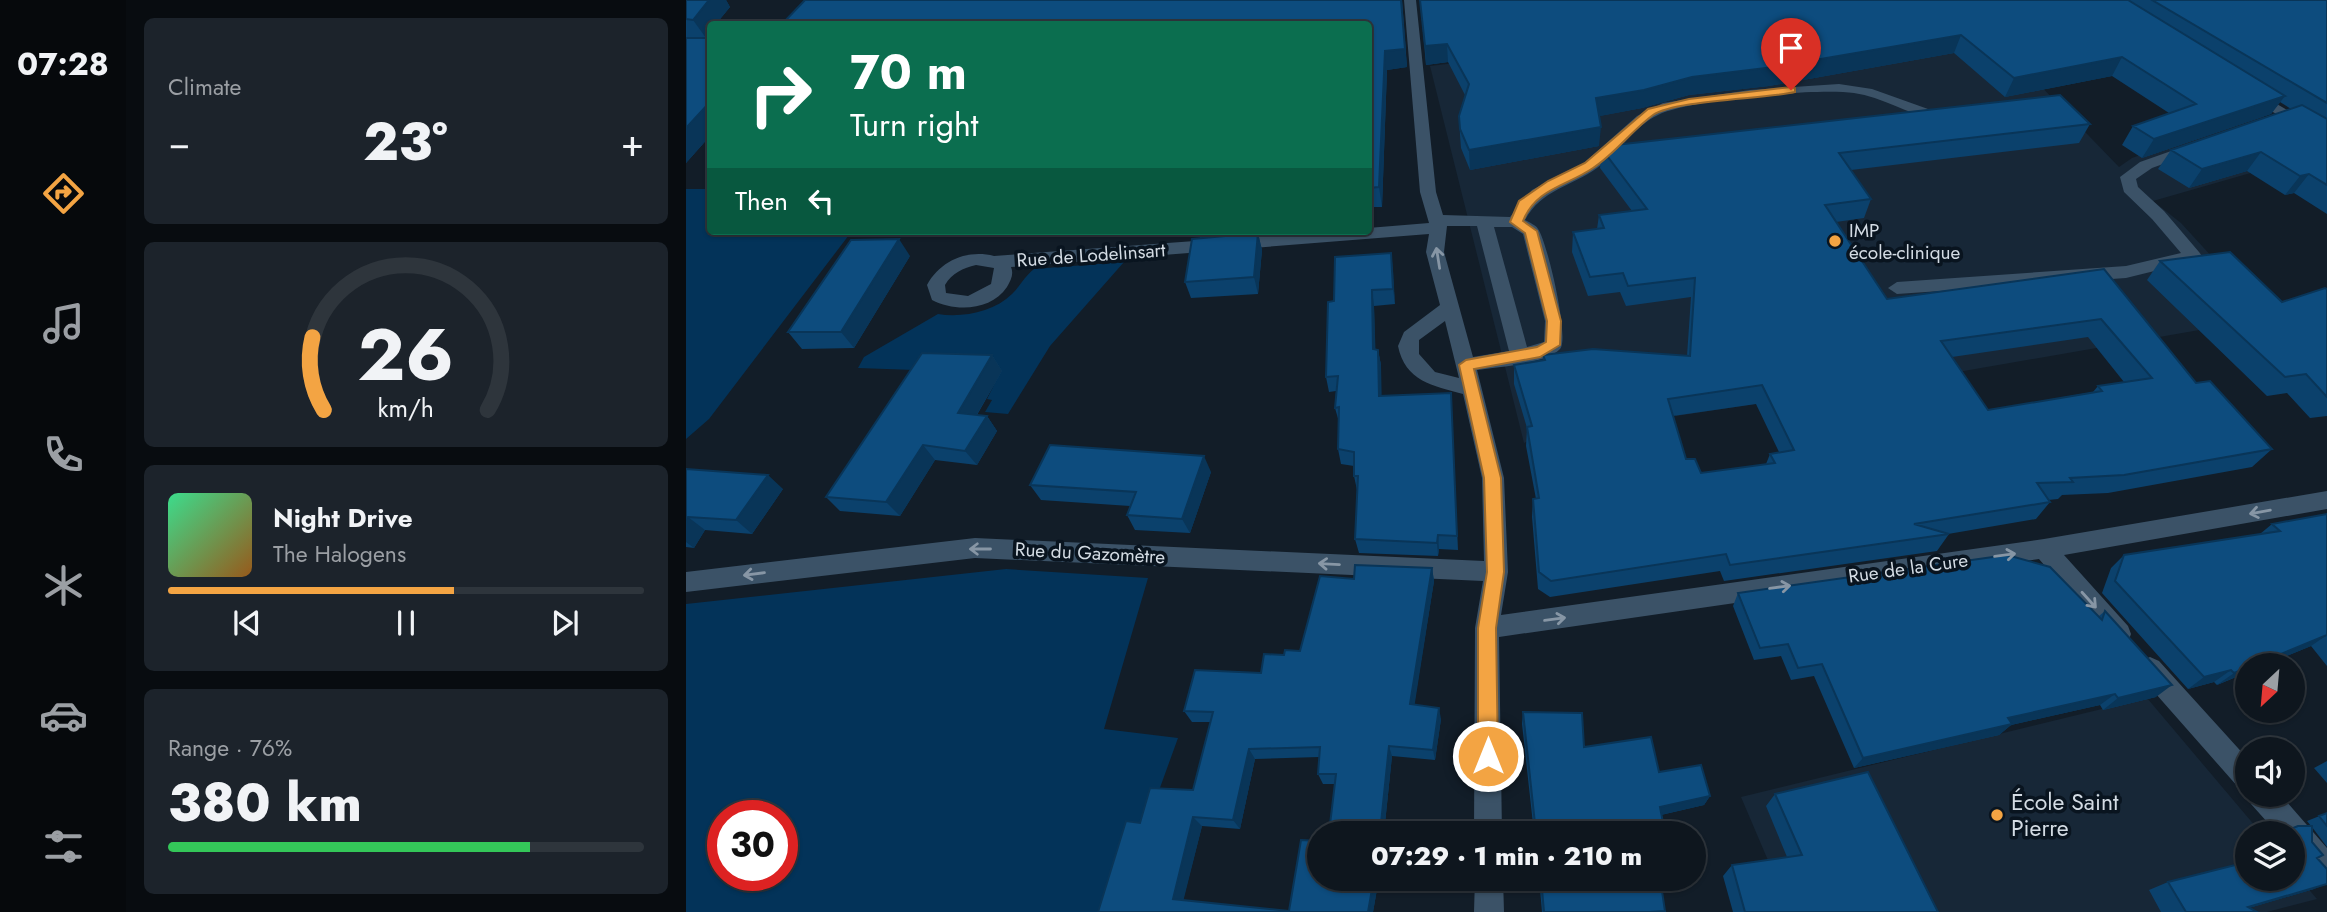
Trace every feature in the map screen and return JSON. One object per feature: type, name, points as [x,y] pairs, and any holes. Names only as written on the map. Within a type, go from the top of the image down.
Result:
[{"type":"street","points":[[1415,5],[1428,192],[1438,224],[1435,252],[1493,478],[1496,572],[1487,628],[1488,821]]},
{"type":"street","points":[[1466,365],[1540,352],[1553,345],[1554,321],[1531,231],[1516,222],[1523,204],[1552,184],[1590,166],[1651,111],[1689,102],[1817,87],[1842,87],[1875,92],[1931,117],[1968,115]]},
{"type":"street","points":[[2242,87],[2327,139]]},
{"type":"street","points":[[2263,125],[2289,116]]},
{"type":"street","points":[[1897,289],[2126,272],[2193,256],[2158,215],[2130,190],[2128,177],[2147,164],[2211,142]]},
{"type":"street","points":[[1484,221],[1520,356]]},
{"type":"street","name":"Rue de Lodelinsart","points":[[1372,230],[1484,221],[1516,222]]},
{"type":"street","name":"Rue de Lodelinsart","points":[[995,262],[1310,235]]},
{"type":"street","points":[[1450,307],[1411,337],[1408,346],[1410,356],[1428,377],[1472,389]]},
{"type":"street","name":"Rue de la Cure","points":[[1487,628],[2044,549],[2327,500]]},
{"type":"street","name":"Rue du Gazomètre","points":[[686,582],[975,548],[1496,572]]},
{"type":"street","points":[[2044,549],[2235,764]]},
{"type":"street","points":[[2272,807],[2327,869]]},
{"type":"street","points":[[1489,891],[1489,912]]},
{"type":"shaded area","name":"IMP école-clinique","points":[[1976,19],[2119,167],[2132,158],[2258,113],[2320,153],[2153,201],[2181,223],[2268,318],[1895,383],[1676,416],[1671,409],[1559,425],[1524,443],[1430,66],[1556,51]]},
{"type":"shaded area","points":[[686,189],[707,189],[707,235],[849,235],[709,419],[686,439]]},
{"type":"shaded area","points":[[1124,262],[1050,346],[1008,414],[985,412],[992,400],[987,399],[1000,373],[858,368],[864,357],[938,314],[977,312],[1005,300],[1034,269]]},
{"type":"shaded area","points":[[1006,569],[1148,578],[1104,729],[1178,738],[1115,912],[686,912],[686,604]]},
{"type":"shaded area","name":"École Saint Pierre","points":[[2147,698],[2235,802],[2235,807],[2239,807],[2251,821],[2235,821],[2235,891],[2305,891],[2305,885],[2317,899],[2267,912],[1790,912],[1741,797]]},
{"type":"building","points":[[686,0],[709,0],[693,20],[686,19]]},
{"type":"building","points":[[805,0],[1401,0],[1405,49],[1385,51],[1379,187],[1372,188],[1372,21],[785,21]]},
{"type":"building","points":[[1420,0],[2128,0],[2285,96],[2154,139],[2133,126],[2196,104],[2122,57],[2014,78],[1961,35],[1774,67],[1692,77],[1644,90],[1596,98],[1601,127],[1469,150],[1460,129],[1459,116],[1469,84],[1447,44],[1425,46]]},
{"type":"building","points":[[2152,0],[2327,0],[2327,103]]},
{"type":"building","points":[[686,38],[707,38],[707,105],[686,128]]},
{"type":"building","points":[[2060,95],[2090,124],[1839,153],[1871,199],[1825,205],[1887,299],[2104,269],[2196,383],[2210,381],[2272,449],[2124,475],[2070,478],[2073,482],[2037,483],[2050,502],[1914,524],[1949,534],[1730,565],[1726,554],[1551,581],[1539,572],[1533,499],[1539,498],[1527,427],[1532,426],[1514,365],[1545,360],[1543,355],[1593,349],[1690,356],[1695,278],[1628,286],[1623,273],[1590,277],[1573,232],[1604,228],[1599,215],[1647,209],[1602,149],[1606,146]],"holes":[[[2101,319],[2152,378],[2098,386],[2102,391],[1988,410],[1941,341]],[[1762,385],[1794,450],[1770,454],[1775,463],[1701,473],[1695,459],[1686,459],[1668,399]]]},
{"type":"building","points":[[2302,105],[2327,119],[2327,185],[2309,174],[2300,176],[2261,152],[2202,169],[2171,150]]},
{"type":"building","points":[[1258,235],[1254,277],[1185,282],[1192,239]]},
{"type":"building","points":[[899,239],[841,332],[788,332],[851,240]]},
{"type":"building","points":[[2230,252],[2282,302],[2327,289],[2327,397],[2306,374],[2285,377],[2160,261]]},
{"type":"building","points":[[1391,253],[1393,289],[1372,290],[1373,349],[1378,350],[1379,396],[1451,393],[1457,536],[1438,535],[1437,543],[1355,539],[1358,476],[1354,476],[1354,452],[1338,449],[1339,407],[1335,408],[1338,376],[1326,377],[1328,302],[1334,301],[1335,257]]},
{"type":"building","points":[[922,353],[992,355],[958,413],[987,416],[965,451],[923,445],[886,502],[826,497]]},
{"type":"building","points":[[1050,445],[1204,456],[1182,519],[1127,515],[1136,492],[1030,485]]},
{"type":"building","points":[[686,469],[768,475],[736,520],[686,519]]},
{"type":"building","points":[[2327,514],[2327,635],[2283,653],[2235,653],[2235,673],[2231,670],[2204,677],[2115,581],[2124,555],[2280,531],[2272,524]]},
{"type":"building","points":[[2007,555],[2050,567],[2102,620],[2105,611],[2172,685],[2118,698],[2115,694],[2008,718],[2012,724],[1863,758],[1822,664],[1798,668],[1788,644],[1760,648],[1738,593]]},
{"type":"building","points":[[1355,565],[1432,568],[1410,704],[1439,708],[1433,750],[1389,746],[1381,821],[1330,821],[1336,774],[1318,774],[1320,747],[1249,749],[1233,820],[1193,817],[1173,899],[1289,911],[1301,840],[1307,840],[1307,891],[1372,891],[1368,912],[1098,912],[1126,821],[1140,823],[1150,788],[1193,790],[1213,712],[1184,711],[1195,670],[1261,673],[1264,654],[1284,655],[1285,650],[1300,651],[1320,576],[1354,579]]},
{"type":"building","points":[[1523,712],[1582,713],[1584,747],[1651,737],[1659,772],[1701,765],[1710,796],[1660,807],[1663,821],[1535,821]]},
{"type":"building","points":[[1868,772],[1938,912],[1745,912],[1732,865],[1802,855],[1775,794]]},
{"type":"building","points":[[2327,813],[2327,826],[2319,816]]},
{"type":"building","points":[[2305,826],[2312,826],[2312,842],[2323,855],[2317,858],[2327,869],[2327,884],[2305,890]]},
{"type":"building","points":[[2235,865],[2235,891],[2303,891],[2248,907],[2257,912],[2186,912],[2168,882]]},
{"type":"building","points":[[1542,891],[1662,891],[1665,911],[1650,912],[1544,912]]},
{"type":"place","name":"IMP école-clinique","points":[[1835,241]]},
{"type":"place","name":"École Saint Pierre","points":[[1997,815]]},
{"type":"route","points":[[1488,756],[1487,628],[1496,572],[1493,478],[1466,365],[1540,352],[1553,345],[1554,321],[1531,231],[1516,222],[1523,204],[1552,184],[1590,166],[1651,111],[1689,102],[1791,90]]}]
